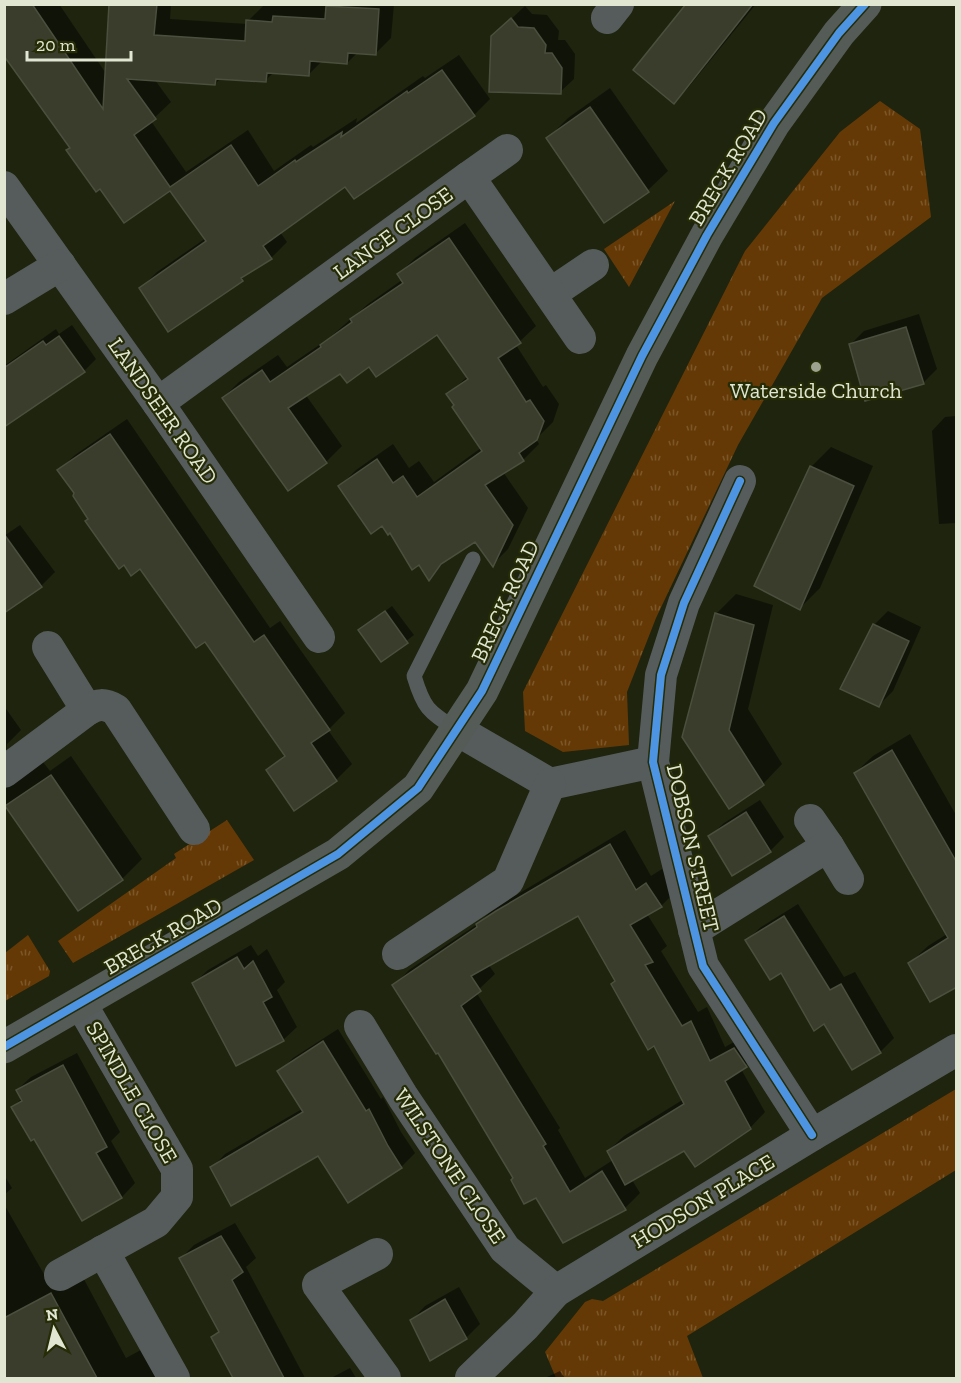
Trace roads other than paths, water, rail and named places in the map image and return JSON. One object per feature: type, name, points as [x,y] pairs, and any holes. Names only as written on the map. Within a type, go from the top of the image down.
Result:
[{"type":"main road","name":"BRECK ROAD","points":[[4,1047],[338,854],[418,788],[482,691],[642,356],[707,235],[774,123],[839,33],[865,4]]},
{"type":"street","points":[[469,177],[507,150]]},
{"type":"street","name":"LANCE CLOSE","points":[[158,403],[469,177],[580,338]]},
{"type":"street","name":"LANDSEER ROAD","points":[[4,187],[158,403],[319,637]]},
{"type":"street","points":[[4,298],[60,265]]},
{"type":"street","points":[[550,294],[592,265]]},
{"type":"street","name":"DOBSON STREET","points":[[740,481],[684,603],[661,675],[653,762],[703,966],[812,1135]]},
{"type":"street","points":[[48,647],[87,710]]},
{"type":"street","points":[[4,772],[87,710],[98,704],[108,705],[116,710],[194,829]]},
{"type":"street","points":[[398,954],[508,881],[550,784],[457,729]]},
{"type":"street","name":"DOBSON STREET","points":[[550,784],[653,762]]},
{"type":"street","points":[[810,820],[848,879]]},
{"type":"street","points":[[694,930],[828,846]]},
{"type":"street","name":"SPINDLE CLOSE","points":[[60,1275],[156,1222],[177,1197],[177,1169],[81,1004]]},
{"type":"street","name":"WILSTONE CLOSE","points":[[360,1026],[403,1097],[505,1249],[556,1291]]},
{"type":"street","name":"HODSON PLACE","points":[[471,1378],[525,1326],[556,1291],[812,1135],[957,1050]]},
{"type":"street","points":[[103,1251],[174,1378]]},
{"type":"street","points":[[377,1254],[318,1285],[385,1378]]},
{"type":"lane","points":[[457,729],[433,714],[421,700],[414,676],[473,559]]},
{"type":"place","name":"Waterside Church","points":[[816,367]]}]
